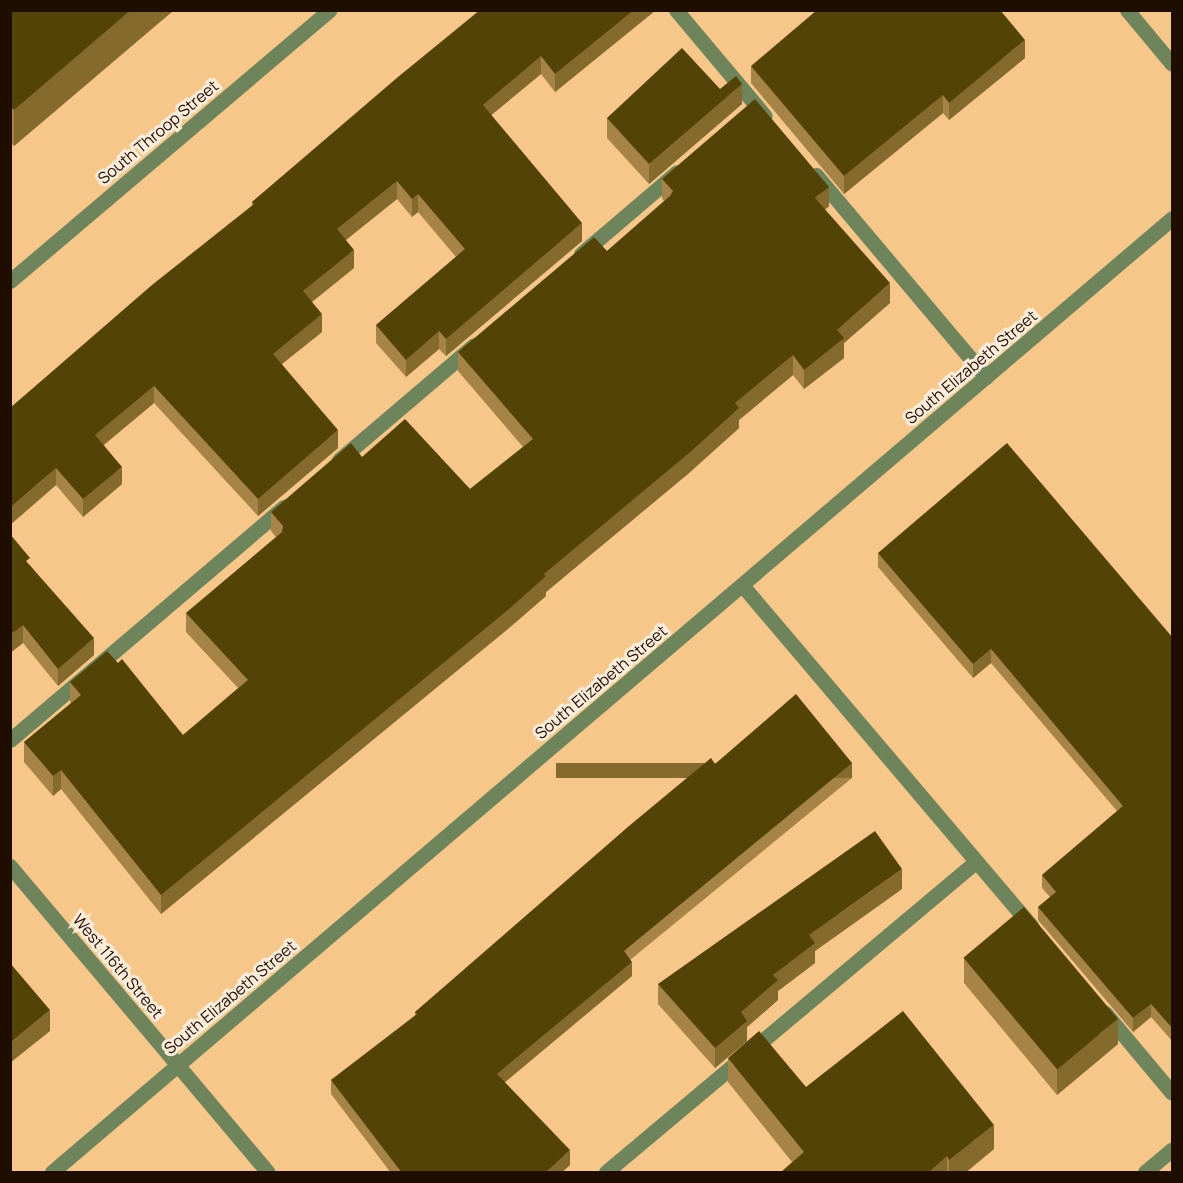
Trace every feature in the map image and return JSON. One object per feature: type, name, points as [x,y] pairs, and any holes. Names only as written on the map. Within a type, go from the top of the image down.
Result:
[{"type":"street","name":"South Throop Street","points":[[10,281],[329,10]]},
{"type":"street","points":[[676,10],[752,108],[779,131]]},
{"type":"street","points":[[1127,10],[1173,64]]},
{"type":"street","points":[[565,267],[693,159]]},
{"type":"street","points":[[809,167],[986,377]]},
{"type":"street","name":"South Elizabeth Street","points":[[52,1173],[1173,218]]},
{"type":"street","points":[[329,469],[483,337]]},
{"type":"street","points":[[10,740],[292,500]]},
{"type":"street","points":[[742,585],[1044,941]]},
{"type":"street","points":[[606,1173],[976,861]]},
{"type":"street","name":"West 116th Street","points":[[10,866],[268,1173]]},
{"type":"street","points":[[1097,1004],[1173,1093]]},
{"type":"street","points":[[1145,1173],[1173,1149]]},
{"type":"building","points":[[10,10],[131,10],[14,110],[10,106]]},
{"type":"building","points":[[480,10],[634,10],[555,74],[541,56],[483,105],[582,223],[446,339],[439,331],[406,360],[376,325],[465,249],[418,194],[412,199],[397,181],[337,229],[354,250],[303,291],[322,314],[273,354],[338,430],[258,499],[154,386],[95,435],[122,467],[83,499],[56,468],[10,508],[10,408],[152,285],[254,204],[252,202]]},
{"type":"building","points":[[817,10],[1000,10],[1025,40],[949,103],[943,95],[844,176],[751,66]]},
{"type":"building","points":[[682,48],[720,89],[736,76],[742,84],[649,164],[607,118]]},
{"type":"building","points":[[755,99],[829,187],[815,198],[890,283],[837,330],[844,338],[804,370],[793,355],[735,403],[739,408],[689,453],[544,574],[546,576],[509,609],[161,895],[61,770],[53,776],[24,742],[81,695],[70,682],[107,651],[118,663],[122,659],[183,735],[248,680],[186,613],[282,532],[283,526],[271,512],[351,443],[362,457],[405,419],[470,489],[533,439],[458,352],[594,237],[607,251],[670,196],[673,191],[662,179]]},
{"type":"building","points":[[1007,443],[1173,638],[1173,1029],[1151,1004],[1133,1018],[1038,907],[1056,892],[1042,875],[1123,806],[991,649],[973,664],[878,553]]},
{"type":"building","points":[[10,534],[30,558],[26,561],[94,638],[58,669],[23,625],[10,635]]},
{"type":"building","points":[[796,694],[852,763],[624,951],[632,962],[497,1074],[570,1150],[545,1173],[402,1173],[331,1080],[417,1014],[415,1012],[629,826],[711,758],[715,764]]},
{"type":"building","points":[[875,831],[902,869],[809,935],[815,943],[773,975],[778,980],[741,1012],[747,1021],[715,1048],[658,984]]},
{"type":"building","points":[[1024,907],[1118,1019],[1057,1070],[963,958]]},
{"type":"building","points":[[10,963],[50,1010],[10,1043]]},
{"type":"building","points":[[903,1011],[994,1125],[949,1160],[947,1156],[928,1173],[780,1173],[804,1152],[728,1058],[759,1031],[806,1087]]}]
